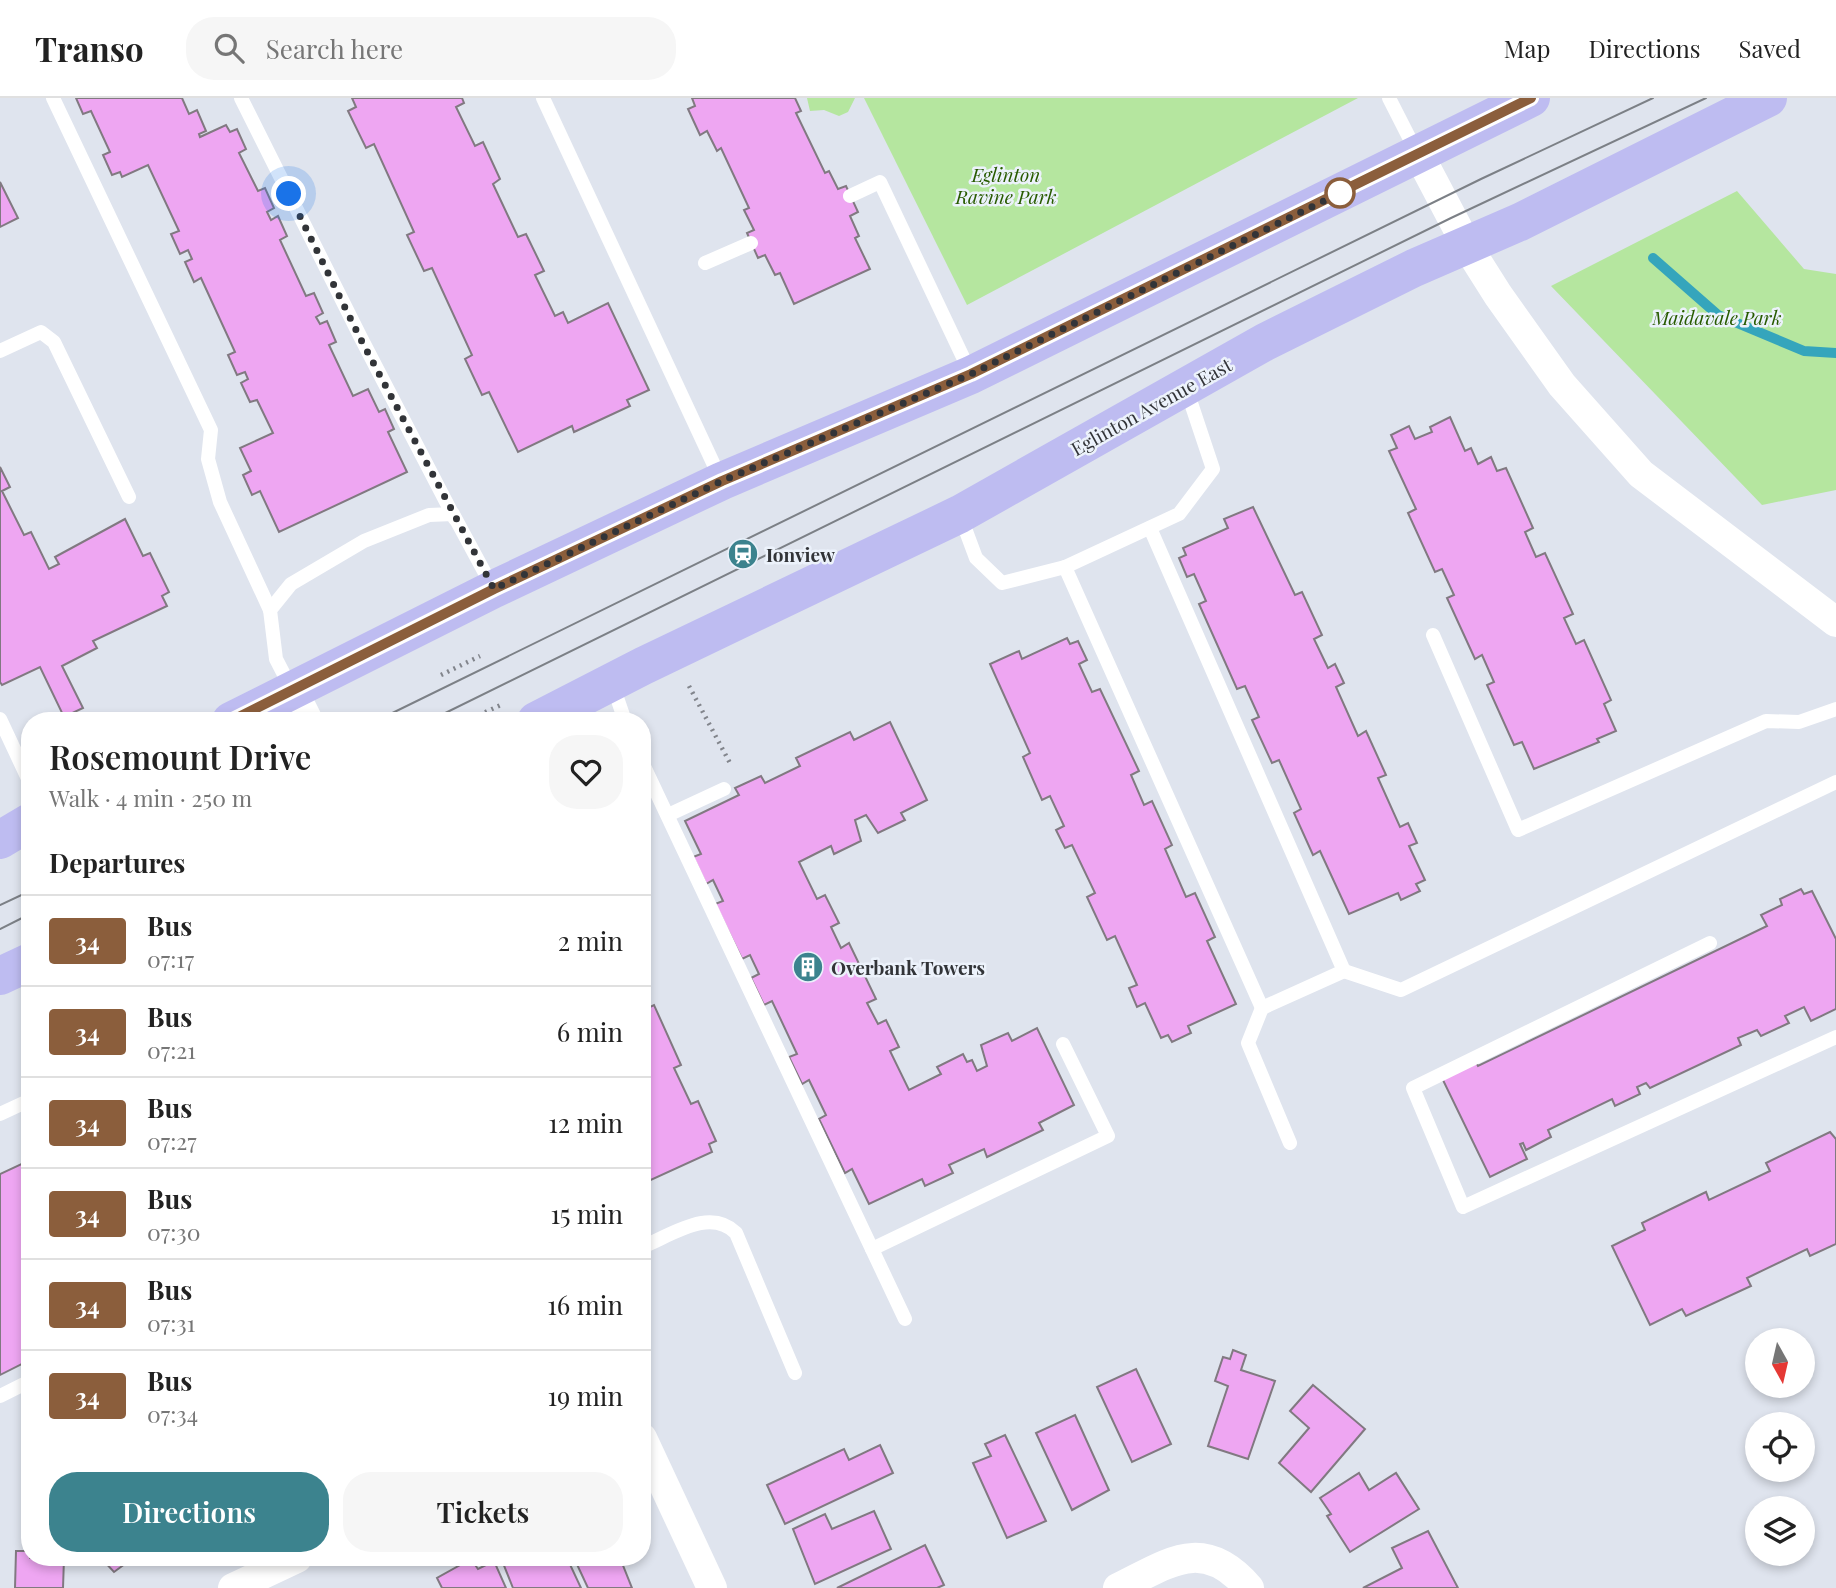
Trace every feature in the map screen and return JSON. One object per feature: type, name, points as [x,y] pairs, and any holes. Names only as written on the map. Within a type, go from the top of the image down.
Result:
[{"type":"main road","points":[[270,712],[300,705],[494,589],[722,481],[971,374],[1531,98]]},
{"type":"main road","name":"Eglinton Avenue East","points":[[523,712],[611,681],[676,652],[960,514],[1265,342],[1768,98]]},
{"type":"main road","points":[[0,840],[21,827]]},
{"type":"main road","points":[[0,976],[21,966]]},
{"type":"street","points":[[1418,153],[1467,246],[1562,385],[1642,474],[1836,622]]},
{"type":"street","points":[[651,1457],[712,1588]]},
{"type":"street","points":[[1118,1588],[1182,1557],[1207,1559],[1228,1567],[1249,1588]]},
{"type":"street","points":[[233,1588],[279,1566]]},
{"type":"lane","points":[[53,98],[211,430],[208,459],[220,502],[270,610],[276,659],[300,705]]},
{"type":"lane","points":[[241,98],[360,338],[455,519]]},
{"type":"lane","points":[[543,98],[722,481]]},
{"type":"lane","points":[[1389,98],[1418,153]]},
{"type":"lane","points":[[850,195],[880,182],[971,374]]},
{"type":"lane","points":[[705,263],[751,243]]},
{"type":"lane","points":[[0,351],[41,332],[54,342],[129,497]]},
{"type":"lane","points":[[960,514],[976,558],[1002,583],[1065,567],[1179,514],[1213,469],[1186,387]]},
{"type":"lane","points":[[270,610],[291,584],[364,541],[429,515],[453,514],[494,589]]},
{"type":"lane","points":[[1150,528],[1344,971]]},
{"type":"lane","points":[[1065,567],[1262,1008]]},
{"type":"lane","points":[[1433,635],[1517,830],[1766,721],[1799,722],[1836,709]]},
{"type":"lane","points":[[611,681],[622,712]]},
{"type":"lane","points":[[0,719],[21,764]]},
{"type":"lane","points":[[651,780],[905,1320]]},
{"type":"lane","points":[[1290,1143],[1248,1043],[1262,1008],[1344,971],[1401,990],[1836,782]]},
{"type":"lane","points":[[668,815],[724,789]]},
{"type":"lane","points":[[1710,943],[1413,1088],[1463,1207],[1836,1037]]},
{"type":"lane","points":[[872,1249],[1108,1136],[1063,1044]]},
{"type":"lane","points":[[0,1114],[21,1104]]},
{"type":"lane","points":[[651,1243],[708,1220],[726,1223],[736,1233],[795,1373]]},
{"type":"lane","points":[[0,1396],[21,1386]]},
{"type":"path","points":[[676,652],[695,701],[732,767]]},
{"type":"path","points":[[441,675],[480,656]]},
{"type":"green space","points":[[807,98],[855,98],[848,112],[839,116],[824,110],[810,111]]},
{"type":"green space","name":"Eglinton Ravine Park","points":[[864,98],[1358,98],[967,305]]},
{"type":"green space","name":"Maidavale Park","points":[[1737,191],[1804,269],[1836,274],[1836,490],[1762,505],[1551,286]]},
{"type":"building","points":[[76,98],[182,98],[189,114],[197,110],[206,131],[199,134],[200,137],[226,125],[230,132],[237,129],[246,149],[239,153],[258,191],[265,188],[274,208],[267,212],[271,220],[278,216],[287,236],[280,240],[306,296],[314,293],[323,313],[316,317],[320,324],[327,321],[336,342],[329,345],[353,396],[368,389],[379,412],[385,409],[394,429],[388,432],[407,472],[279,532],[260,491],[252,495],[243,475],[251,471],[240,448],[273,433],[257,400],[250,402],[241,383],[248,379],[245,372],[237,375],[228,355],[235,352],[201,278],[194,282],[185,262],[192,259],[188,250],[180,254],[171,234],[179,231],[148,165],[122,177],[120,172],[112,175],[103,155],[110,152],[91,111],[83,114]]},
{"type":"building","points":[[352,98],[462,98],[464,103],[456,107],[475,146],[483,142],[500,179],[493,184],[518,237],[526,234],[544,271],[535,275],[555,316],[563,312],[568,323],[608,303],[649,390],[627,400],[630,406],[574,432],[572,426],[518,452],[489,392],[482,395],[465,359],[472,355],[432,268],[424,271],[407,235],[414,232],[374,144],[366,148],[348,111],[356,107]]},
{"type":"building","points":[[692,98],[795,98],[801,111],[796,113],[825,173],[829,171],[838,189],[846,186],[858,212],[850,216],[859,236],[855,238],[870,269],[794,304],[780,273],[775,275],[765,255],[758,258],[747,233],[754,230],[744,210],[749,208],[721,148],[717,151],[707,131],[700,135],[688,109],[695,106]]},
{"type":"building","points":[[0,182],[18,218],[0,227]]},
{"type":"building","points":[[1450,417],[1465,451],[1471,448],[1478,464],[1491,457],[1497,471],[1506,468],[1533,528],[1525,532],[1536,557],[1545,553],[1573,614],[1564,618],[1576,644],[1584,640],[1611,700],[1604,704],[1616,731],[1597,739],[1599,742],[1534,769],[1522,742],[1514,745],[1487,685],[1494,682],[1482,655],[1475,659],[1447,598],[1454,595],[1442,569],[1435,572],[1408,513],[1416,509],[1389,451],[1397,448],[1391,435],[1409,426],[1415,439],[1432,432],[1430,427]]},
{"type":"building","points":[[0,467],[10,487],[2,491],[24,535],[31,532],[49,569],[59,564],[55,557],[125,519],[143,556],[150,553],[169,592],[162,596],[167,606],[93,641],[97,648],[62,666],[83,708],[75,712],[62,712],[40,667],[2,685]]},
{"type":"building","points":[[1253,507],[1295,595],[1302,592],[1322,635],[1314,639],[1328,668],[1335,664],[1344,683],[1336,687],[1358,736],[1366,731],[1386,775],[1378,778],[1400,827],[1408,823],[1417,843],[1409,846],[1425,880],[1416,884],[1420,891],[1401,900],[1398,893],[1349,914],[1320,851],[1313,855],[1294,813],[1301,809],[1279,760],[1272,763],[1252,720],[1259,717],[1245,686],[1237,689],[1199,604],[1206,601],[1194,574],[1187,577],[1179,558],[1186,555],[1183,548],[1228,528],[1224,519]]},
{"type":"building","points":[[1067,638],[1070,644],[1078,641],[1087,660],[1079,664],[1092,692],[1100,689],[1139,771],[1131,775],[1144,805],[1152,801],[1172,845],[1165,849],[1186,897],[1195,893],[1215,937],[1207,941],[1236,1004],[1188,1026],[1191,1033],[1172,1042],[1168,1035],[1161,1038],[1145,1003],[1137,1007],[1129,988],[1137,985],[1115,936],[1107,940],[1087,897],[1095,893],[1072,845],[1065,848],[1056,830],[1064,826],[1050,796],[1042,800],[1023,757],[1030,753],[990,664],[1019,651],[1022,659]]},
{"type":"building","name":"Overbank Towers","points":[[890,722],[927,800],[901,813],[905,820],[878,833],[866,815],[855,820],[861,841],[834,854],[831,846],[799,862],[817,899],[825,895],[839,923],[831,927],[841,948],[849,943],[876,999],[867,1003],[878,1024],[886,1020],[899,1047],[890,1051],[909,1090],[941,1074],[937,1067],[963,1054],[967,1062],[972,1060],[977,1071],[987,1066],[981,1045],[1008,1033],[1012,1041],[1037,1028],[1074,1105],[1039,1123],[1043,1130],[987,1157],[984,1149],[949,1165],[953,1173],[925,1186],[922,1179],[869,1204],[852,1169],[845,1173],[819,1119],[826,1115],[809,1080],[802,1084],[789,1057],[797,1054],[772,1001],[764,1005],[751,978],[759,974],[750,955],[742,959],[715,904],[723,901],[713,880],[706,884],[693,857],[701,854],[685,821],[739,795],[735,788],[761,776],[765,783],[800,766],[796,758],[850,732],[854,740]]},
{"type":"building","points":[[1801,889],[1804,894],[1812,891],[1836,939],[1836,1009],[1811,1021],[1804,1007],[1785,1016],[1789,1023],[1761,1036],[1757,1030],[1738,1038],[1741,1045],[1650,1088],[1646,1083],[1637,1087],[1640,1094],[1615,1106],[1612,1099],[1548,1130],[1551,1137],[1526,1150],[1523,1143],[1520,1144],[1527,1159],[1490,1177],[1441,1076],[1475,1060],[1478,1066],[1767,926],[1761,915],[1782,905],[1780,899]]},
{"type":"building","points":[[654,1005],[681,1065],[674,1068],[691,1104],[698,1101],[716,1141],[709,1144],[712,1152],[651,1180],[651,1006]]},
{"type":"building","points":[[1830,1132],[1836,1139],[1836,1244],[1810,1256],[1807,1249],[1747,1278],[1751,1286],[1686,1316],[1682,1309],[1650,1325],[1612,1246],[1645,1230],[1642,1223],[1706,1192],[1709,1200],[1770,1171],[1766,1163]]},
{"type":"building","points":[[21,1164],[21,1364],[0,1375],[0,1174]]},
{"type":"building","points":[[1233,1350],[1246,1355],[1241,1370],[1275,1381],[1248,1459],[1208,1446],[1228,1386],[1215,1381],[1223,1357],[1230,1359]]},
{"type":"building","points":[[1136,1369],[1171,1444],[1132,1462],[1097,1387]]},
{"type":"building","points":[[1313,1385],[1365,1429],[1311,1492],[1279,1463],[1309,1428],[1290,1411]]},
{"type":"building","points":[[1075,1415],[1109,1490],[1072,1510],[1036,1433]]},
{"type":"building","points":[[1005,1435],[1046,1521],[1007,1538],[973,1463],[991,1456],[985,1444]]},
{"type":"building","points":[[880,1445],[893,1473],[785,1524],[767,1485],[844,1449],[849,1460]]},
{"type":"building","points":[[1359,1473],[1369,1490],[1396,1473],[1419,1509],[1350,1552],[1327,1516],[1331,1514],[1320,1498]]},
{"type":"building","points":[[874,1511],[891,1549],[815,1584],[793,1529],[825,1514],[832,1529]]},
{"type":"building","points":[[1428,1531],[1458,1588],[1363,1588],[1402,1568],[1392,1548]]},
{"type":"building","points":[[925,1545],[944,1585],[937,1588],[837,1588]]},
{"type":"building","points":[[16,1551],[21,1551],[21,1566],[64,1566],[63,1588],[15,1588]]},
{"type":"building","points":[[108,1566],[122,1566],[114,1572]]},
{"type":"building","points":[[458,1566],[476,1566],[478,1569],[496,1566],[506,1588],[442,1588],[437,1578]]},
{"type":"building","points":[[504,1566],[571,1566],[581,1588],[513,1588]]},
{"type":"building","points":[[578,1566],[623,1566],[632,1588],[588,1588]]},
{"type":"waterway","points":[[1653,258],[1718,315],[1804,351],[1836,353]]},
{"type":"tram line","points":[[394,712],[1481,179],[1653,98]]},
{"type":"tram line","points":[[447,712],[1451,218],[1706,98]]},
{"type":"tram line","points":[[0,905],[21,895]]},
{"type":"tram line","points":[[0,929],[21,918]]},
{"type":"bus line","name":"34","points":[[248,712],[494,589],[722,481],[971,374],[1531,98]]},
{"type":"place","name":"Ionview","points":[[743,554]]},
{"type":"place","name":"Overbank Towers","points":[[808,967]]},
{"type":"route","points":[[289,194],[360,338],[494,589],[722,481],[971,374],[1346,190],[1340,193]]}]
